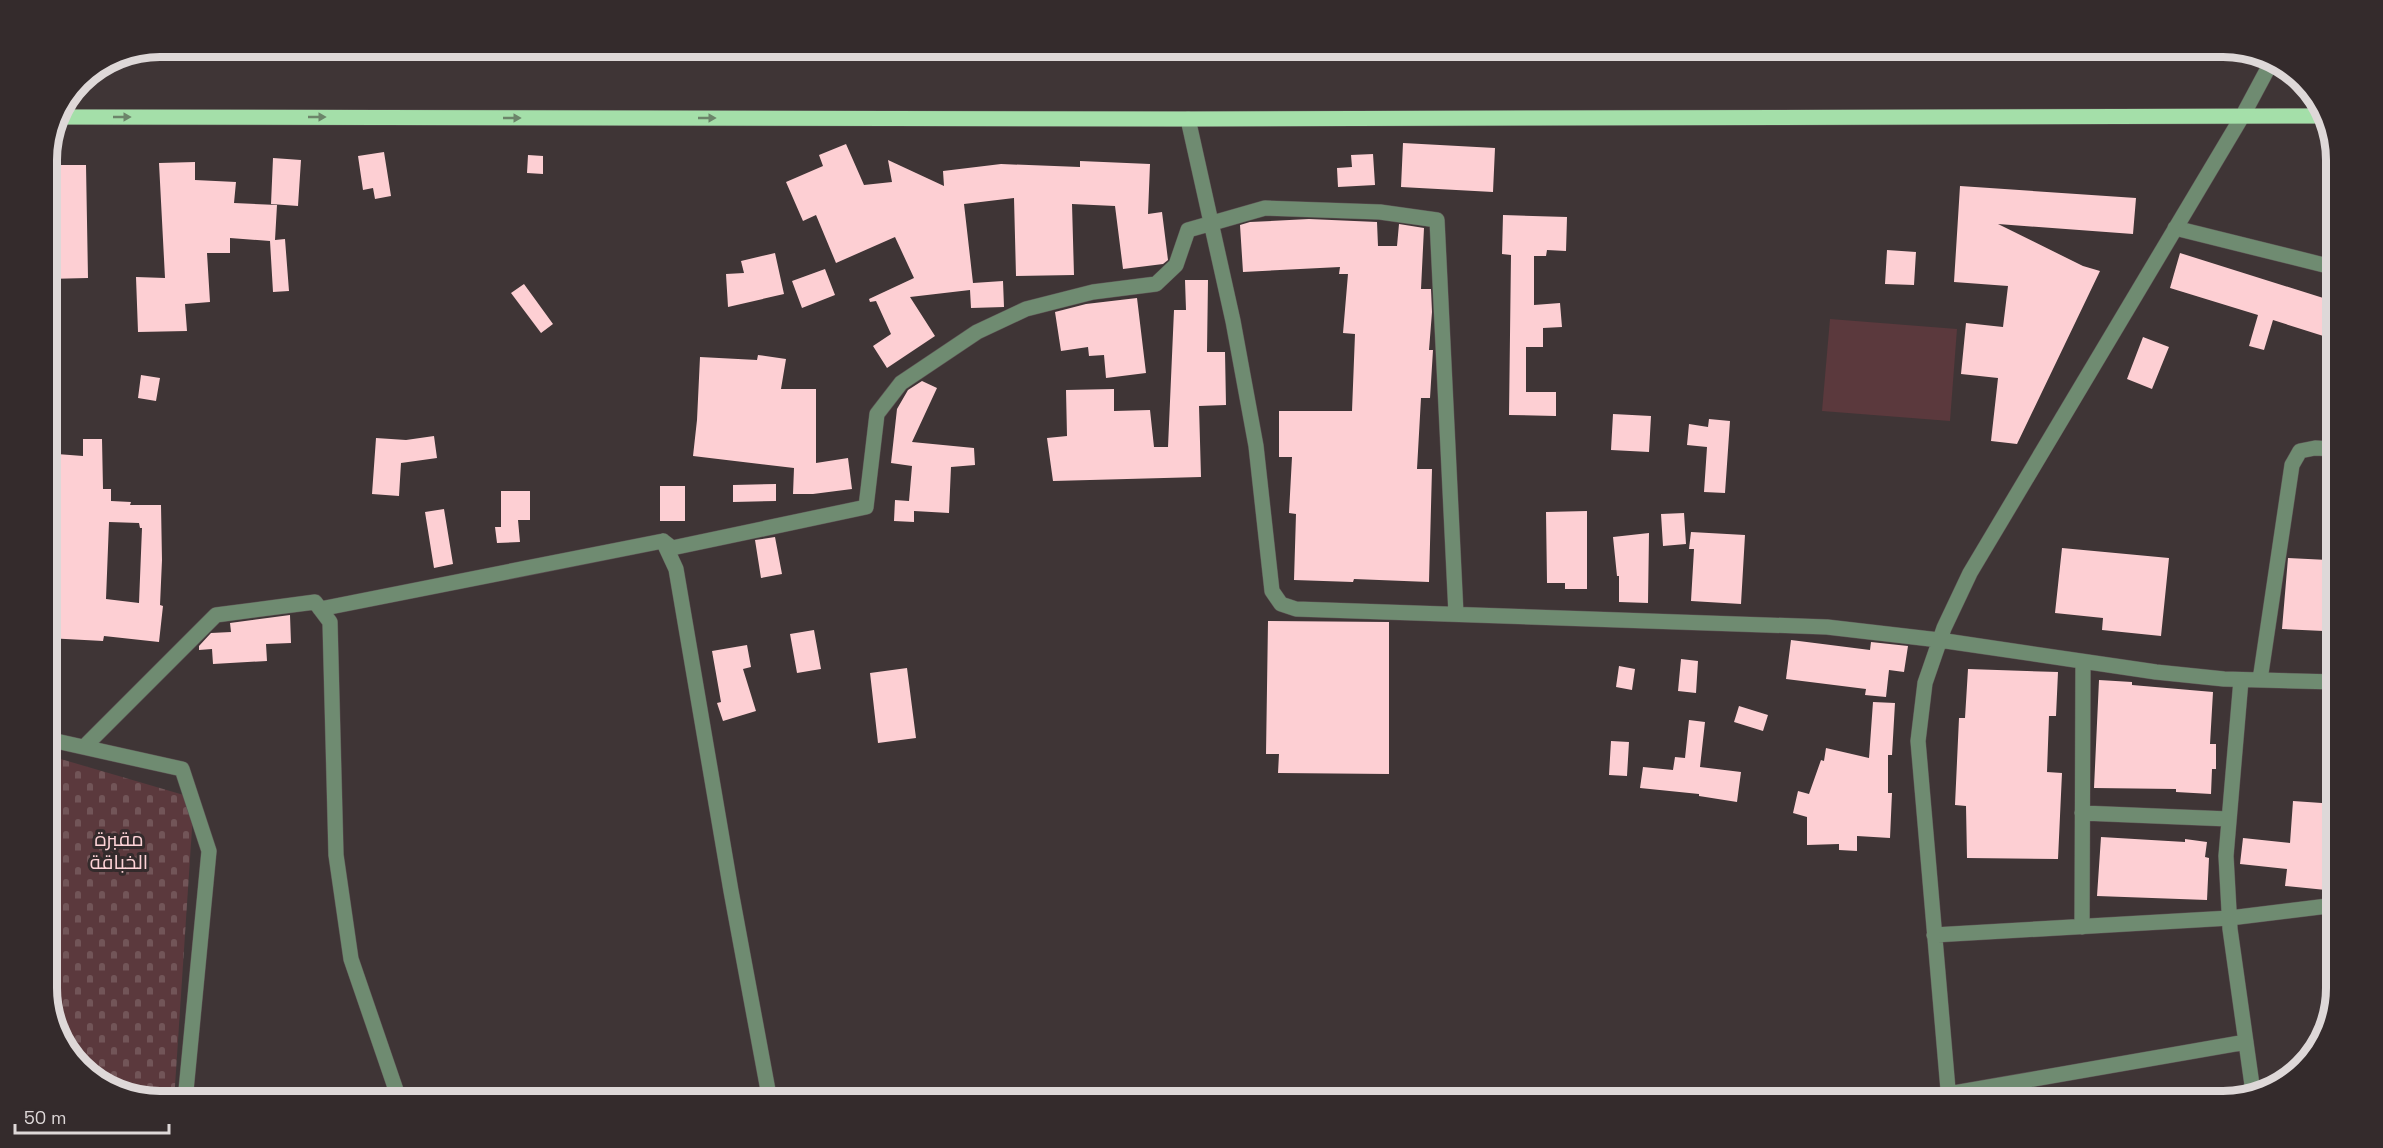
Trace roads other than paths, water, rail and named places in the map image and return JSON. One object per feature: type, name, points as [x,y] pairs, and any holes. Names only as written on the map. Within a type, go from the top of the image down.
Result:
[{"type":"main road","points":[[67,117],[1188,119],[2315,116]]},
{"type":"street","points":[[1947,1091],[1918,741],[1925,683],[1939,640],[1970,573],[2242,115],[2268,68]]},
{"type":"street","points":[[1188,119],[1233,321],[1256,446],[1272,591],[1281,604],[1296,609],[1827,627],[1939,640],[2156,672],[2241,680],[2326,682]]},
{"type":"street","points":[[320,609],[663,541],[672,548],[866,507],[877,414],[901,383],[977,332],[1026,309],[1093,292],[1156,284],[1176,265],[1188,230],[1265,208],[1380,212],[1437,220],[1456,614]]},
{"type":"street","points":[[2175,228],[2326,266]]},
{"type":"street","points":[[2260,680],[2292,465],[2300,451],[2326,449]]},
{"type":"street","points":[[663,541],[676,569],[731,891],[768,1091]]},
{"type":"street","points":[[84,747],[216,615],[315,602],[330,622],[336,855],[351,959],[396,1091]]},
{"type":"street","points":[[2082,927],[2083,662]]},
{"type":"street","points":[[2241,680],[2226,856],[2230,918],[2252,1087]]},
{"type":"street","points":[[57,741],[182,769],[209,851],[186,1091]]},
{"type":"street","points":[[2082,813],[2229,819]]},
{"type":"street","points":[[1934,935],[2230,918],[2326,906]]},
{"type":"street","points":[[1985,1091],[2246,1042]]},
{"type":"park label","name":"مقبرة الخباقة","points":[[119,850]]}]
